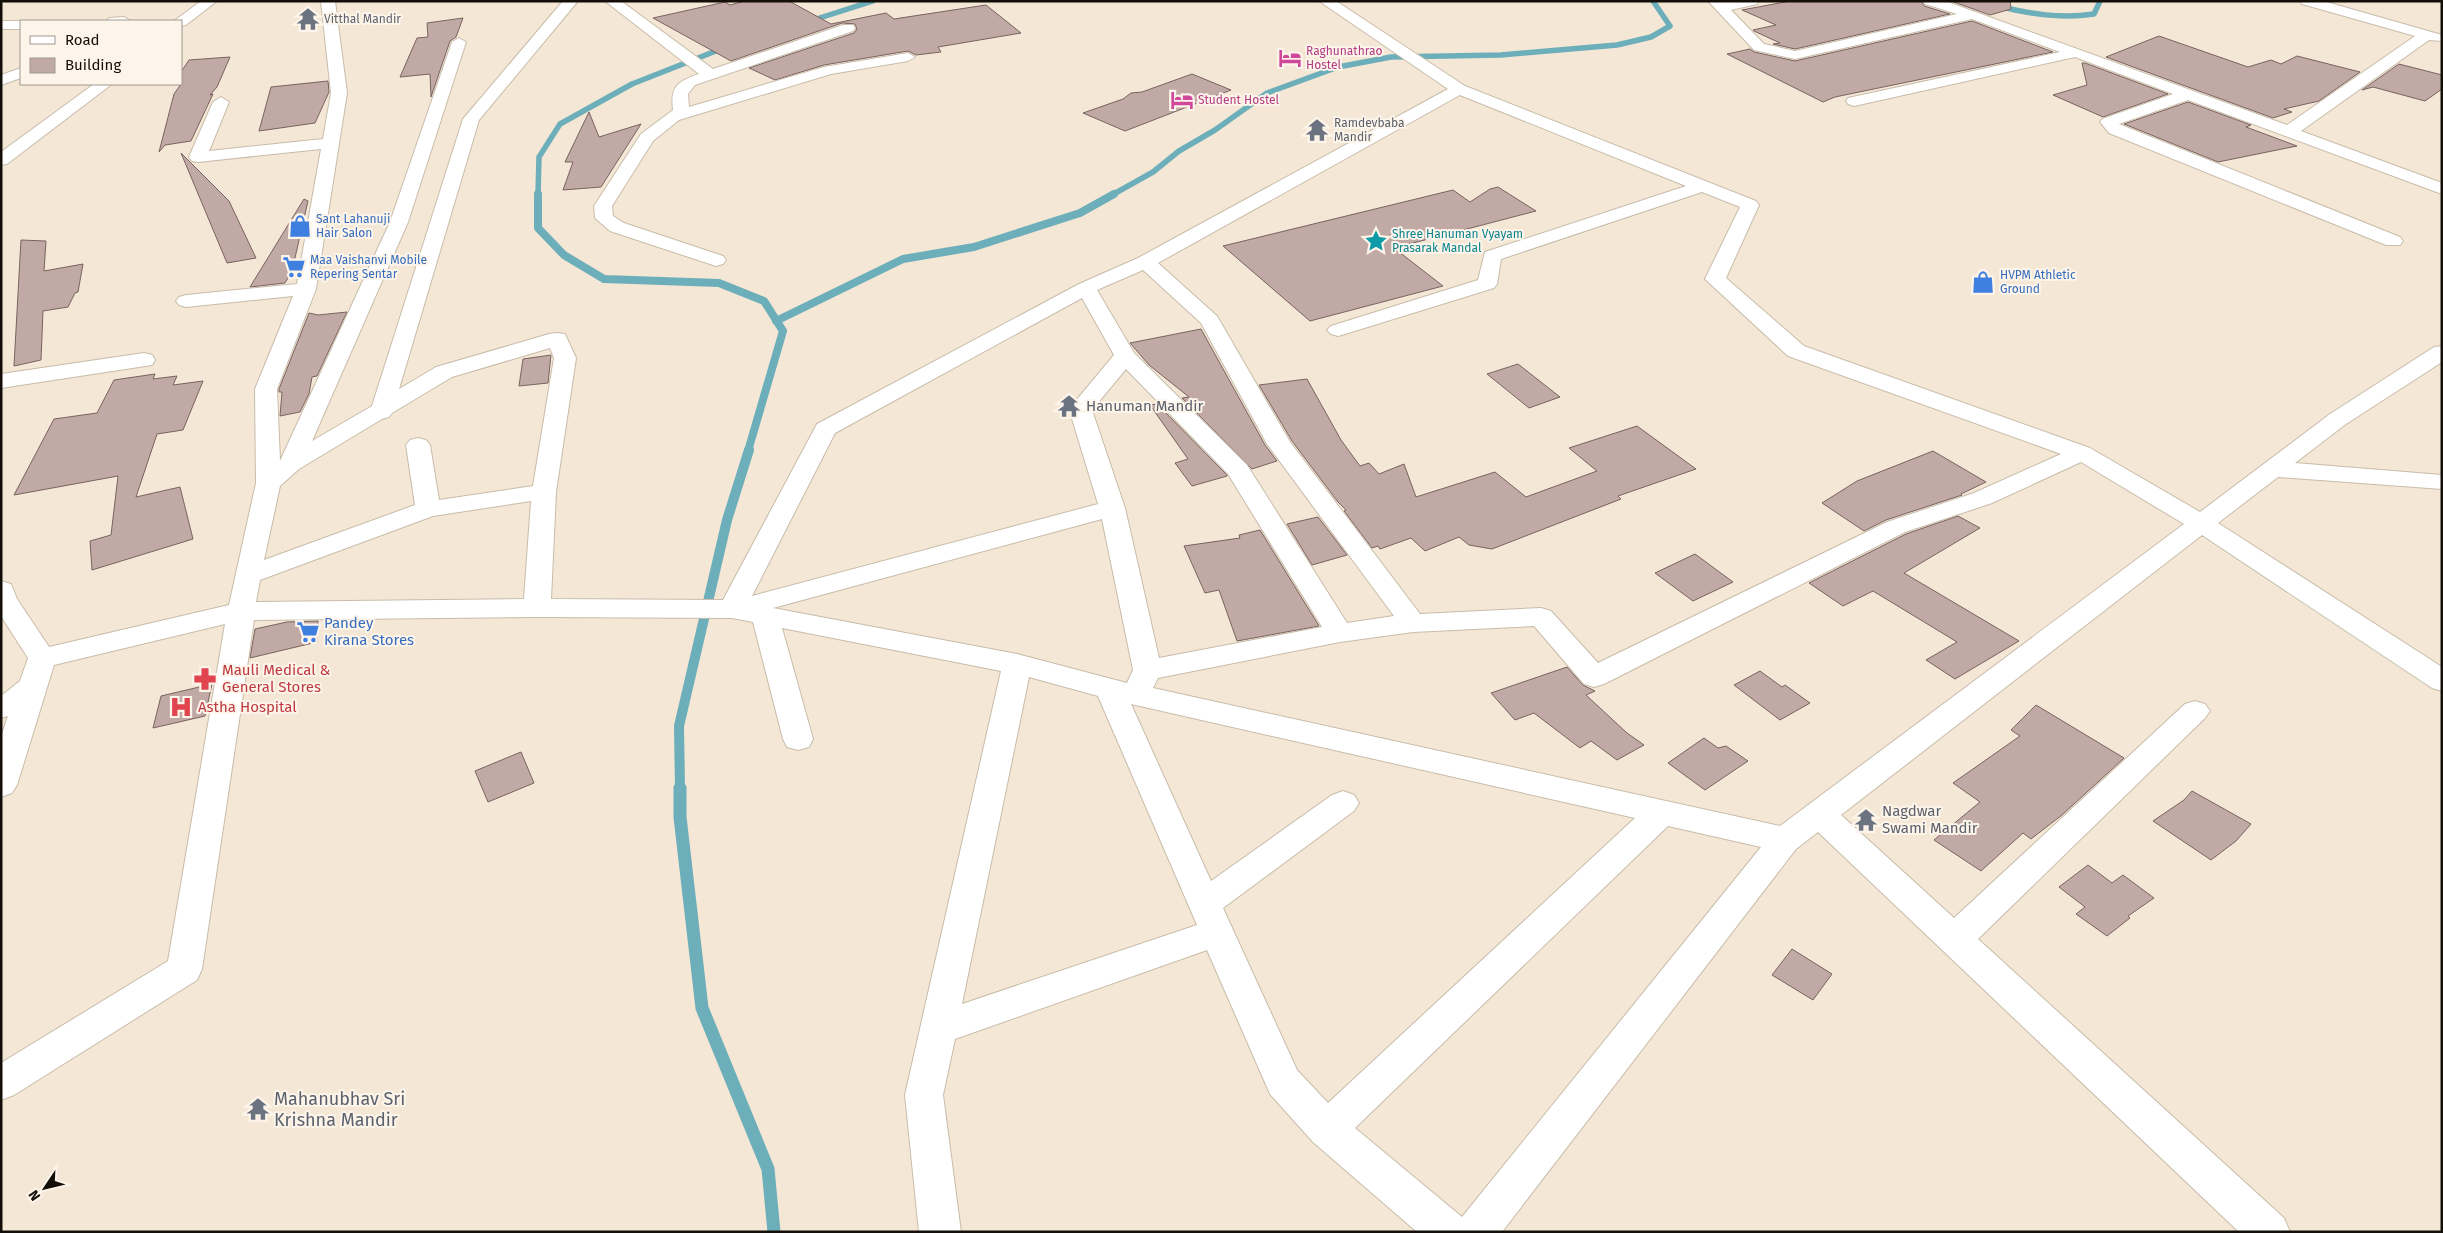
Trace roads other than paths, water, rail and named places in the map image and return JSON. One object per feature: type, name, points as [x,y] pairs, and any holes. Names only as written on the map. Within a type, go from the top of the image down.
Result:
[{"type":"street","points":[[182,21],[210,1]]},
{"type":"street","points":[[1,1083],[184,969],[247,575],[268,483],[266,389],[306,288],[339,93],[328,1]]},
{"type":"street","points":[[381,412],[470,119],[571,1]]},
{"type":"street","points":[[612,1],[685,57],[713,72],[767,89]]},
{"type":"street","points":[[1326,1],[1459,89],[1750,205],[1715,280],[1796,351],[2082,453],[2201,523],[2442,681]]},
{"type":"street","points":[[1719,4],[1752,1]]},
{"type":"street","points":[[1930,1],[1972,14],[2442,189]]},
{"type":"street","points":[[2307,1],[2442,39]]},
{"type":"street","points":[[1719,4],[1759,47],[1795,56],[1972,14]]},
{"type":"street","points":[[1,25],[20,24]]},
{"type":"street","points":[[677,116],[681,110],[679,93],[681,87],[713,72],[848,28]]},
{"type":"street","points":[[2288,132],[2426,35]]},
{"type":"street","points":[[290,464],[399,222],[459,42]]},
{"type":"street","points":[[1854,101],[2075,53]]},
{"type":"street","points":[[716,260],[617,227],[604,218],[603,206],[641,146],[655,132],[677,116],[829,70],[908,57]]},
{"type":"street","points":[[1,80],[20,74]]},
{"type":"street","points":[[1,160],[103,85]]},
{"type":"street","points":[[724,609],[825,429],[1086,288],[1145,262],[1459,89]]},
{"type":"street","points":[[2187,95],[2108,122],[2115,129],[2393,241]]},
{"type":"street","points":[[221,102],[198,156],[330,143]]},
{"type":"street","points":[[2424,183],[2442,170]]},
{"type":"street","points":[[1338,330],[1487,284],[1492,256],[1702,186]]},
{"type":"street","points":[[1145,262],[1210,320],[1279,444],[1413,623]]},
{"type":"street","points":[[186,301],[306,288]]},
{"type":"street","points":[[1086,288],[1124,356],[1238,470],[1340,633]]},
{"type":"street","points":[[268,483],[290,464],[381,412],[444,372],[557,339],[565,358],[544,492],[537,608]]},
{"type":"street","points":[[1476,1232],[1785,840],[2338,419],[2442,352]]},
{"type":"street","points":[[1124,356],[1080,409],[1112,508],[1131,685],[1211,918],[1283,1082],[1327,1129],[1448,1232]]},
{"type":"street","points":[[1,381],[144,360]]},
{"type":"street","points":[[418,445],[428,509]]},
{"type":"street","points":[[1131,685],[1340,633],[1413,623],[1541,616],[1594,677],[1896,527],[1983,498],[2082,453]]},
{"type":"street","points":[[2272,469],[2442,482]]},
{"type":"street","points":[[247,575],[428,509],[544,492]]},
{"type":"street","points":[[724,609],[1112,508]]},
{"type":"street","points":[[1,590],[4,599],[42,658]]},
{"type":"street","points":[[42,658],[241,611],[537,608],[724,609],[1131,685],[1785,840]]},
{"type":"street","points":[[765,616],[798,739]]},
{"type":"street","points":[[1,785],[42,658]]},
{"type":"street","points":[[940,1232],[924,1095],[1017,664]]},
{"type":"street","points":[[1,708],[8,706],[33,686]]},
{"type":"street","points":[[1954,940],[2195,710]]},
{"type":"street","points":[[938,1028],[1211,918],[1343,803]]},
{"type":"street","points":[[1327,1129],[1662,812]]},
{"type":"street","points":[[1819,814],[2269,1232]]},
{"type":"waterway","points":[[807,22],[873,1]]},
{"type":"waterway","points":[[1112,195],[1153,172],[1179,151],[1215,130],[1267,93],[1338,67],[1391,57],[1501,55],[1617,45],[1651,37],[1670,26],[1653,1]]},
{"type":"waterway","points":[[1998,6],[2046,15],[2070,16],[2094,14],[2100,1]]},
{"type":"waterway","points":[[538,195],[539,157],[560,124],[632,84],[726,47]]},
{"type":"waterway","points":[[777,321],[903,259],[974,247],[1080,213],[1114,194]]},
{"type":"waterway","points":[[538,195],[538,228],[564,255],[604,279],[719,283],[764,301],[777,321]]},
{"type":"waterway","points":[[748,451],[783,331],[777,321]]},
{"type":"waterway","points":[[680,789],[679,726],[727,520],[749,450]]},
{"type":"waterway","points":[[680,789],[680,817],[702,1008],[768,1169],[774,1232]]},
{"type":"place","name":"Vitthal Mandir","points":[[308,19]]},
{"type":"place","name":"Raghunathrao Hostel","points":[[1290,58]]},
{"type":"place","name":"Student Hostel","points":[[1182,100]]},
{"type":"place","name":"Ramdevbaba Mandir","points":[[1317,130]]},
{"type":"place","name":"Sant Lahanuji Hair Salon","points":[[300,226]]},
{"type":"place","name":"Shree Hanuman Vyayam Prasarak Mandal","points":[[1376,241]]},
{"type":"place","name":"Maa Vaishanvi Mobile Repering Sentar","points":[[294,267]]},
{"type":"place","name":"HVPM Athletic Ground","points":[[1983,282]]},
{"type":"place","name":"Hanuman Mandir","points":[[1069,406]]},
{"type":"place","name":"Pandey Kirana Stores","points":[[308,632]]},
{"type":"place","name":"Mauli Medical & General Stores","points":[[205,679]]},
{"type":"place","name":"Astha Hospital","points":[[181,707]]},
{"type":"place","name":"Nagdwar Swami Mandir","points":[[1866,820]]},
{"type":"place","name":"Mahanubhav Sri Krishna Mandir","points":[[258,1109]]}]
